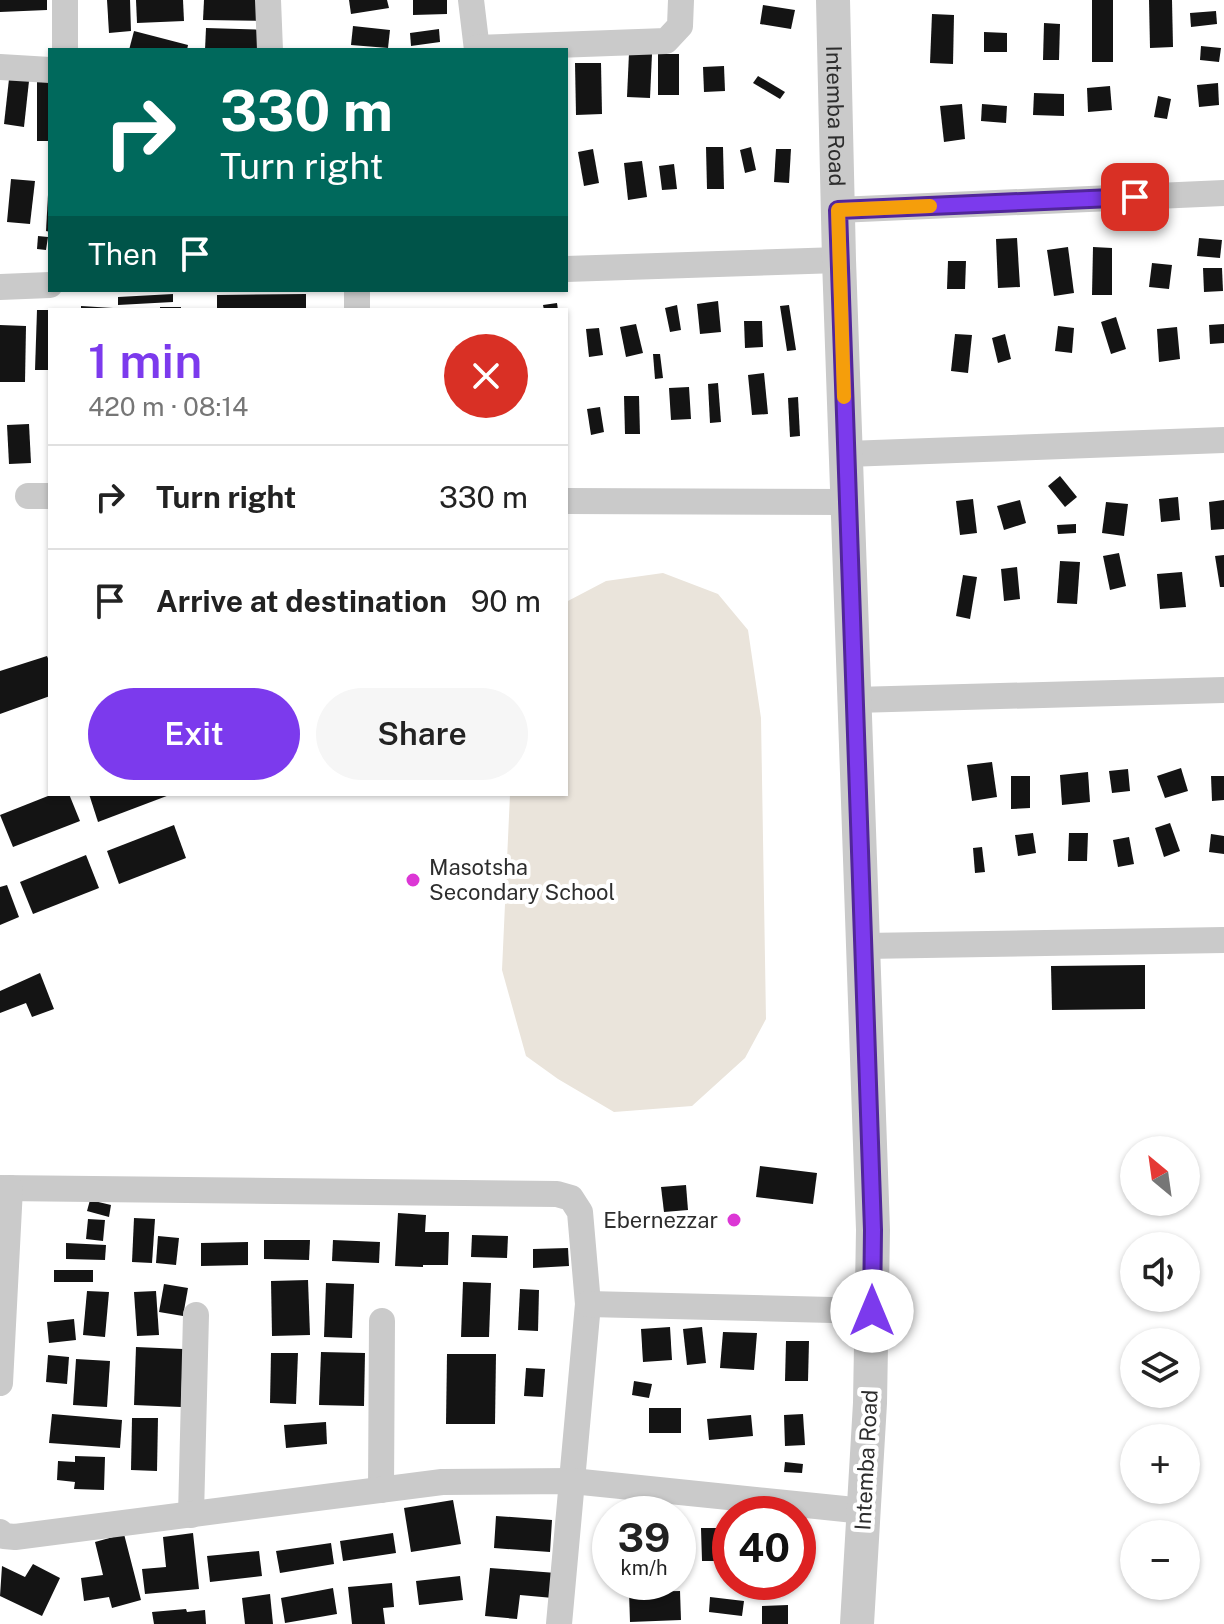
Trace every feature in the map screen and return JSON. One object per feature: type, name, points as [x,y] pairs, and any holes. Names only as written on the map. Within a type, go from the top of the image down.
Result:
[{"type":"street","points":[[65,0],[65,48]]},
{"type":"street","points":[[268,0],[270,48]]},
{"type":"street","points":[[471,0],[477,48]]},
{"type":"street","points":[[501,48],[666,41],[680,26],[681,0]]},
{"type":"street","name":"Intemba Road","points":[[833,0],[839,260],[873,1230],[864,1511],[857,1624]]},
{"type":"street","points":[[0,67],[48,70]]},
{"type":"street","points":[[838,210],[1224,193]]},
{"type":"street","points":[[568,269],[839,260]]},
{"type":"street","points":[[0,287],[48,285]]},
{"type":"street","points":[[847,454],[1224,440]]},
{"type":"street","points":[[568,501],[849,502]]},
{"type":"street","points":[[855,700],[1224,690]]},
{"type":"street","points":[[864,946],[1224,940]]},
{"type":"street","points":[[0,1383],[5,1188],[557,1194],[571,1198],[580,1212],[588,1304],[559,1624]]},
{"type":"street","points":[[588,1304],[872,1311]]},
{"type":"street","points":[[191,1515],[196,1315]]},
{"type":"street","points":[[381,1490],[382,1321]]},
{"type":"street","points":[[0,1532],[4,1536],[15,1537],[442,1482],[572,1481],[864,1511]]},
{"type":"shaded area","points":[[663,573],[718,594],[748,630],[761,718],[766,1019],[745,1058],[692,1106],[614,1112],[558,1079],[526,1056],[502,970],[510,796],[568,796],[568,601],[606,581]]},
{"type":"building","points":[[0,0],[47,0],[47,10],[0,12]]},
{"type":"building","points":[[107,0],[130,0],[131,31],[109,33]]},
{"type":"building","points":[[136,0],[183,0],[184,21],[137,23]]},
{"type":"building","points":[[204,0],[265,0],[264,21],[203,20]]},
{"type":"building","points":[[349,0],[387,0],[389,8],[351,14]]},
{"type":"building","points":[[413,0],[447,0],[447,14],[413,15]]},
{"type":"building","points":[[1092,0],[1113,0],[1113,62],[1092,62]]},
{"type":"building","points":[[1149,0],[1172,0],[1173,47],[1150,48]]},
{"type":"building","points":[[763,5],[795,10],[791,29],[760,24]]},
{"type":"building","points":[[1216,11],[1217,24],[1191,27],[1190,13]]},
{"type":"building","points":[[932,14],[954,15],[953,64],[930,63]]},
{"type":"building","points":[[1044,23],[1060,24],[1059,60],[1043,60]]},
{"type":"building","points":[[353,26],[390,30],[388,48],[351,45]]},
{"type":"building","points":[[206,28],[269,30],[268,48],[205,48]]},
{"type":"building","points":[[439,29],[440,42],[411,46],[410,33]]},
{"type":"building","points":[[134,31],[188,45],[187,48],[130,48]]},
{"type":"building","points":[[984,32],[1007,33],[1007,52],[984,52]]},
{"type":"building","points":[[1201,46],[1221,48],[1219,62],[1200,60]]},
{"type":"building","points":[[629,53],[652,54],[650,98],[627,97]]},
{"type":"building","points":[[658,54],[679,54],[679,95],[658,95]]},
{"type":"building","points":[[575,63],[601,63],[602,114],[576,115]]},
{"type":"building","points":[[724,66],[725,91],[704,92],[703,67]]},
{"type":"building","points":[[48,72],[48,141],[37,141],[37,73]]},
{"type":"building","points":[[758,76],[785,92],[780,99],[753,83]]},
{"type":"building","points":[[9,79],[29,81],[24,127],[4,124]]},
{"type":"building","points":[[1218,83],[1219,105],[1199,107],[1197,85]]},
{"type":"building","points":[[1110,86],[1112,110],[1088,112],[1087,88]]},
{"type":"building","points":[[1034,93],[1064,94],[1064,116],[1033,115]]},
{"type":"building","points":[[1158,96],[1171,99],[1167,119],[1154,117]]},
{"type":"building","points":[[962,104],[965,139],[944,142],[940,106]]},
{"type":"building","points":[[982,104],[1007,106],[1006,123],[981,121]]},
{"type":"building","points":[[706,147],[723,147],[724,189],[707,189]]},
{"type":"building","points":[[751,147],[756,170],[745,173],[740,150]]},
{"type":"building","points":[[593,149],[599,183],[584,186],[578,152]]},
{"type":"building","points":[[776,149],[791,149],[789,183],[774,182]]},
{"type":"building","points":[[642,161],[647,197],[628,200],[624,163]]},
{"type":"building","points":[[674,164],[677,189],[662,190],[659,166]]},
{"type":"building","points":[[11,179],[35,181],[30,224],[7,222]]},
{"type":"building","points":[[38,236],[48,237],[46,250],[37,249]]},
{"type":"building","points":[[1017,238],[1020,287],[998,288],[996,239]]},
{"type":"building","points":[[1199,238],[1222,240],[1220,258],[1197,256]]},
{"type":"building","points":[[1068,247],[1074,293],[1054,296],[1047,250]]},
{"type":"building","points":[[1093,247],[1112,248],[1112,295],[1092,295]]},
{"type":"building","points":[[948,261],[966,261],[965,289],[947,289]]},
{"type":"building","points":[[1152,263],[1172,265],[1169,289],[1149,287]]},
{"type":"building","points":[[1203,268],[1222,268],[1223,291],[1204,292]]},
{"type":"building","points":[[173,294],[173,302],[118,305],[118,297]]},
{"type":"building","points":[[306,294],[306,308],[217,308],[217,295]]},
{"type":"building","points":[[718,301],[721,332],[700,334],[697,304]]},
{"type":"building","points":[[557,303],[558,308],[544,308],[543,305]]},
{"type":"building","points":[[677,305],[681,330],[670,332],[665,308]]},
{"type":"building","points":[[789,305],[796,350],[787,351],[780,306]]},
{"type":"building","points":[[37,310],[48,310],[48,370],[35,370]]},
{"type":"building","points":[[1116,317],[1126,349],[1111,354],[1101,322]]},
{"type":"building","points":[[744,321],[762,321],[763,347],[745,348]]},
{"type":"building","points":[[636,324],[643,353],[626,357],[620,327]]},
{"type":"building","points":[[1224,324],[1224,343],[1210,344],[1209,325]]},
{"type":"building","points":[[0,325],[26,326],[25,382],[0,382]]},
{"type":"building","points":[[1058,326],[1074,328],[1072,353],[1055,351]]},
{"type":"building","points":[[1177,327],[1180,359],[1159,362],[1157,329]]},
{"type":"building","points":[[599,328],[603,355],[589,357],[586,329]]},
{"type":"building","points":[[955,334],[972,335],[968,373],[951,371]]},
{"type":"building","points":[[1005,334],[1011,359],[998,363],[992,338]]},
{"type":"building","points":[[653,354],[660,354],[663,378],[655,379]]},
{"type":"building","points":[[764,373],[768,414],[752,415],[748,375]]},
{"type":"building","points":[[718,383],[721,422],[710,423],[708,384]]},
{"type":"building","points":[[689,387],[691,419],[671,420],[669,388]]},
{"type":"building","points":[[624,396],[639,396],[640,434],[625,434]]},
{"type":"building","points":[[798,397],[800,436],[790,437],[788,398]]},
{"type":"building","points":[[600,407],[604,432],[591,435],[587,409]]},
{"type":"building","points":[[29,424],[31,463],[9,464],[7,425]]},
{"type":"building","points":[[1060,476],[1077,497],[1065,507],[1048,486]]},
{"type":"building","points":[[1178,497],[1180,520],[1161,522],[1159,499]]},
{"type":"building","points":[[973,499],[977,533],[960,535],[956,501]]},
{"type":"building","points":[[1020,500],[1026,523],[1004,530],[997,506]]},
{"type":"building","points":[[1224,500],[1224,529],[1211,530],[1209,502]]},
{"type":"building","points":[[1106,502],[1128,504],[1124,536],[1102,533]]},
{"type":"building","points":[[1076,524],[1076,533],[1058,534],[1057,525]]},
{"type":"building","points":[[1119,553],[1126,586],[1110,590],[1103,556]]},
{"type":"building","points":[[1224,555],[1224,587],[1220,587],[1215,556]]},
{"type":"building","points":[[1060,561],[1080,562],[1077,604],[1057,603]]},
{"type":"building","points":[[1017,567],[1020,599],[1004,601],[1001,569]]},
{"type":"building","points":[[1182,572],[1186,607],[1160,609],[1157,574]]},
{"type":"building","points":[[963,575],[977,577],[970,619],[956,616]]},
{"type":"building","points":[[47,656],[48,697],[0,714],[0,671]]},
{"type":"building","points":[[992,762],[997,797],[972,801],[967,765]]},
{"type":"building","points":[[1181,768],[1188,791],[1165,798],[1157,776]]},
{"type":"building","points":[[1128,769],[1130,791],[1112,793],[1109,771]]},
{"type":"building","points":[[1088,772],[1090,802],[1062,805],[1060,775]]},
{"type":"building","points":[[1011,776],[1030,776],[1030,808],[1011,809]]},
{"type":"building","points":[[1211,776],[1224,776],[1224,800],[1212,801]]},
{"type":"building","points":[[48,796],[70,796],[80,821],[13,847],[0,815]]},
{"type":"building","points":[[90,796],[167,796],[98,822]]},
{"type":"building","points":[[1170,823],[1180,851],[1164,857],[1155,828]]},
{"type":"building","points":[[174,825],[186,858],[119,884],[107,851]]},
{"type":"building","points":[[1033,833],[1036,853],[1018,856],[1015,835]]},
{"type":"building","points":[[1069,833],[1088,833],[1087,861],[1068,861]]},
{"type":"building","points":[[1211,834],[1224,836],[1224,854],[1209,852]]},
{"type":"building","points":[[1129,837],[1134,864],[1118,867],[1113,840]]},
{"type":"building","points":[[982,847],[985,872],[975,873],[973,848]]},
{"type":"building","points":[[86,855],[99,888],[33,914],[20,882]]},
{"type":"building","points":[[7,885],[19,917],[0,925],[0,887]]},
{"type":"building","points":[[1145,965],[1145,1009],[1052,1010],[1051,966]]},
{"type":"building","points":[[40,973],[54,1009],[32,1017],[26,1003],[0,1013],[0,991]]},
{"type":"building","points":[[760,1166],[817,1173],[813,1204],[756,1197]]},
{"type":"building","points":[[686,1185],[688,1210],[664,1212],[661,1187]]},
{"type":"building","points":[[90,1200],[111,1205],[109,1217],[87,1211]]},
{"type":"building","points":[[398,1213],[426,1215],[425,1232],[449,1232],[448,1265],[395,1266]]},
{"type":"building","points":[[134,1218],[155,1219],[152,1263],[132,1262]]},
{"type":"building","points":[[88,1219],[105,1220],[103,1241],[86,1239]]},
{"type":"building","points":[[472,1235],[508,1236],[507,1258],[471,1257]]},
{"type":"building","points":[[158,1236],[179,1238],[176,1265],[156,1263]]},
{"type":"building","points":[[264,1240],[310,1240],[309,1260],[264,1259]]},
{"type":"building","points":[[333,1240],[380,1242],[379,1263],[332,1261]]},
{"type":"building","points":[[248,1242],[248,1265],[201,1266],[201,1243]]},
{"type":"building","points":[[66,1243],[106,1245],[105,1260],[66,1259]]},
{"type":"building","points":[[568,1248],[569,1266],[533,1268],[533,1249]]},
{"type":"building","points":[[54,1270],[93,1270],[93,1282],[54,1282]]},
{"type":"building","points":[[308,1280],[310,1335],[272,1336],[271,1281]]},
{"type":"building","points":[[463,1282],[491,1283],[489,1337],[461,1337]]},
{"type":"building","points":[[326,1283],[354,1284],[352,1338],[324,1337]]},
{"type":"building","points":[[164,1284],[188,1288],[183,1316],[159,1312]]},
{"type":"building","points":[[520,1289],[539,1290],[538,1331],[518,1330]]},
{"type":"building","points":[[87,1291],[109,1292],[105,1337],[83,1335]]},
{"type":"building","points":[[156,1291],[159,1335],[137,1336],[134,1292]]},
{"type":"building","points":[[74,1319],[76,1340],[49,1343],[47,1322]]},
{"type":"building","points":[[670,1327],[672,1360],[643,1362],[641,1329]]},
{"type":"building","points":[[702,1327],[706,1363],[687,1365],[683,1329]]},
{"type":"building","points":[[723,1332],[757,1333],[754,1370],[720,1368]]},
{"type":"building","points":[[786,1341],[809,1341],[808,1381],[785,1381]]},
{"type":"building","points":[[136,1347],[183,1349],[181,1407],[134,1405]]},
{"type":"building","points":[[321,1352],[365,1353],[364,1406],[319,1405]]},
{"type":"building","points":[[271,1353],[298,1353],[296,1404],[270,1403]]},
{"type":"building","points":[[447,1354],[496,1354],[495,1424],[446,1424]]},
{"type":"building","points":[[48,1355],[69,1357],[67,1384],[46,1382]]},
{"type":"building","points":[[76,1359],[110,1361],[107,1407],[73,1405]]},
{"type":"building","points":[[526,1368],[545,1369],[543,1397],[524,1396]]},
{"type":"building","points":[[634,1381],[652,1384],[649,1398],[632,1395]]},
{"type":"building","points":[[649,1408],[681,1408],[681,1433],[649,1433]]},
{"type":"building","points":[[52,1414],[122,1420],[120,1448],[49,1443]]},
{"type":"building","points":[[803,1414],[805,1445],[785,1446],[784,1415]]},
{"type":"building","points":[[751,1415],[753,1436],[709,1440],[707,1419]]},
{"type":"building","points":[[132,1418],[158,1418],[157,1471],[131,1470]]},
{"type":"building","points":[[326,1422],[327,1444],[286,1448],[284,1425]]},
{"type":"building","points":[[75,1456],[105,1457],[104,1490],[74,1489],[75,1482],[57,1480],[58,1461],[75,1462]]},
{"type":"building","points":[[785,1462],[803,1464],[802,1473],[784,1472]]},
{"type":"building","points":[[453,1500],[461,1544],[411,1552],[404,1508]]},
{"type":"building","points":[[496,1516],[552,1520],[550,1552],[494,1548]]},
{"type":"building","points":[[701,1528],[712,1528],[712,1561],[702,1561]]},
{"type":"building","points":[[193,1533],[199,1589],[145,1594],[142,1569],[166,1567],[163,1537]]},
{"type":"building","points":[[393,1533],[396,1553],[343,1561],[340,1541]]},
{"type":"building","points":[[124,1534],[141,1600],[112,1608],[109,1597],[84,1601],[81,1578],[103,1575],[95,1542]]},
{"type":"building","points":[[331,1543],[334,1564],[280,1573],[276,1551]]},
{"type":"building","points":[[259,1551],[262,1576],[210,1582],[207,1556]]},
{"type":"building","points":[[33,1564],[60,1578],[42,1616],[0,1596],[2,1566],[25,1577]]},
{"type":"building","points":[[490,1568],[556,1573],[553,1598],[520,1595],[517,1619],[485,1616]]},
{"type":"building","points":[[460,1576],[463,1600],[419,1605],[416,1581]]},
{"type":"building","points":[[392,1583],[394,1607],[383,1608],[385,1624],[352,1624],[348,1587]]},
{"type":"building","points":[[333,1588],[337,1614],[285,1623],[281,1598]]},
{"type":"building","points":[[270,1594],[273,1624],[245,1624],[242,1598]]},
{"type":"building","points":[[710,1597],[712,1600],[744,1601],[742,1616],[709,1612]]},
{"type":"building","points":[[629,1600],[680,1600],[681,1620],[630,1622]]},
{"type":"building","points":[[788,1605],[788,1624],[762,1624],[762,1606]]},
{"type":"building","points":[[186,1609],[187,1612],[205,1610],[206,1624],[154,1624],[152,1612]]},
{"type":"slow traffic","points":[[844,397],[838,210],[930,206]]},
{"type":"place","name":"Masotsha Secondary School","points":[[413,880]]},
{"type":"place","name":"Ebernezzar","points":[[734,1220]]},
{"type":"route","points":[[872,1311],[873,1230],[838,210],[1135,197]]}]
